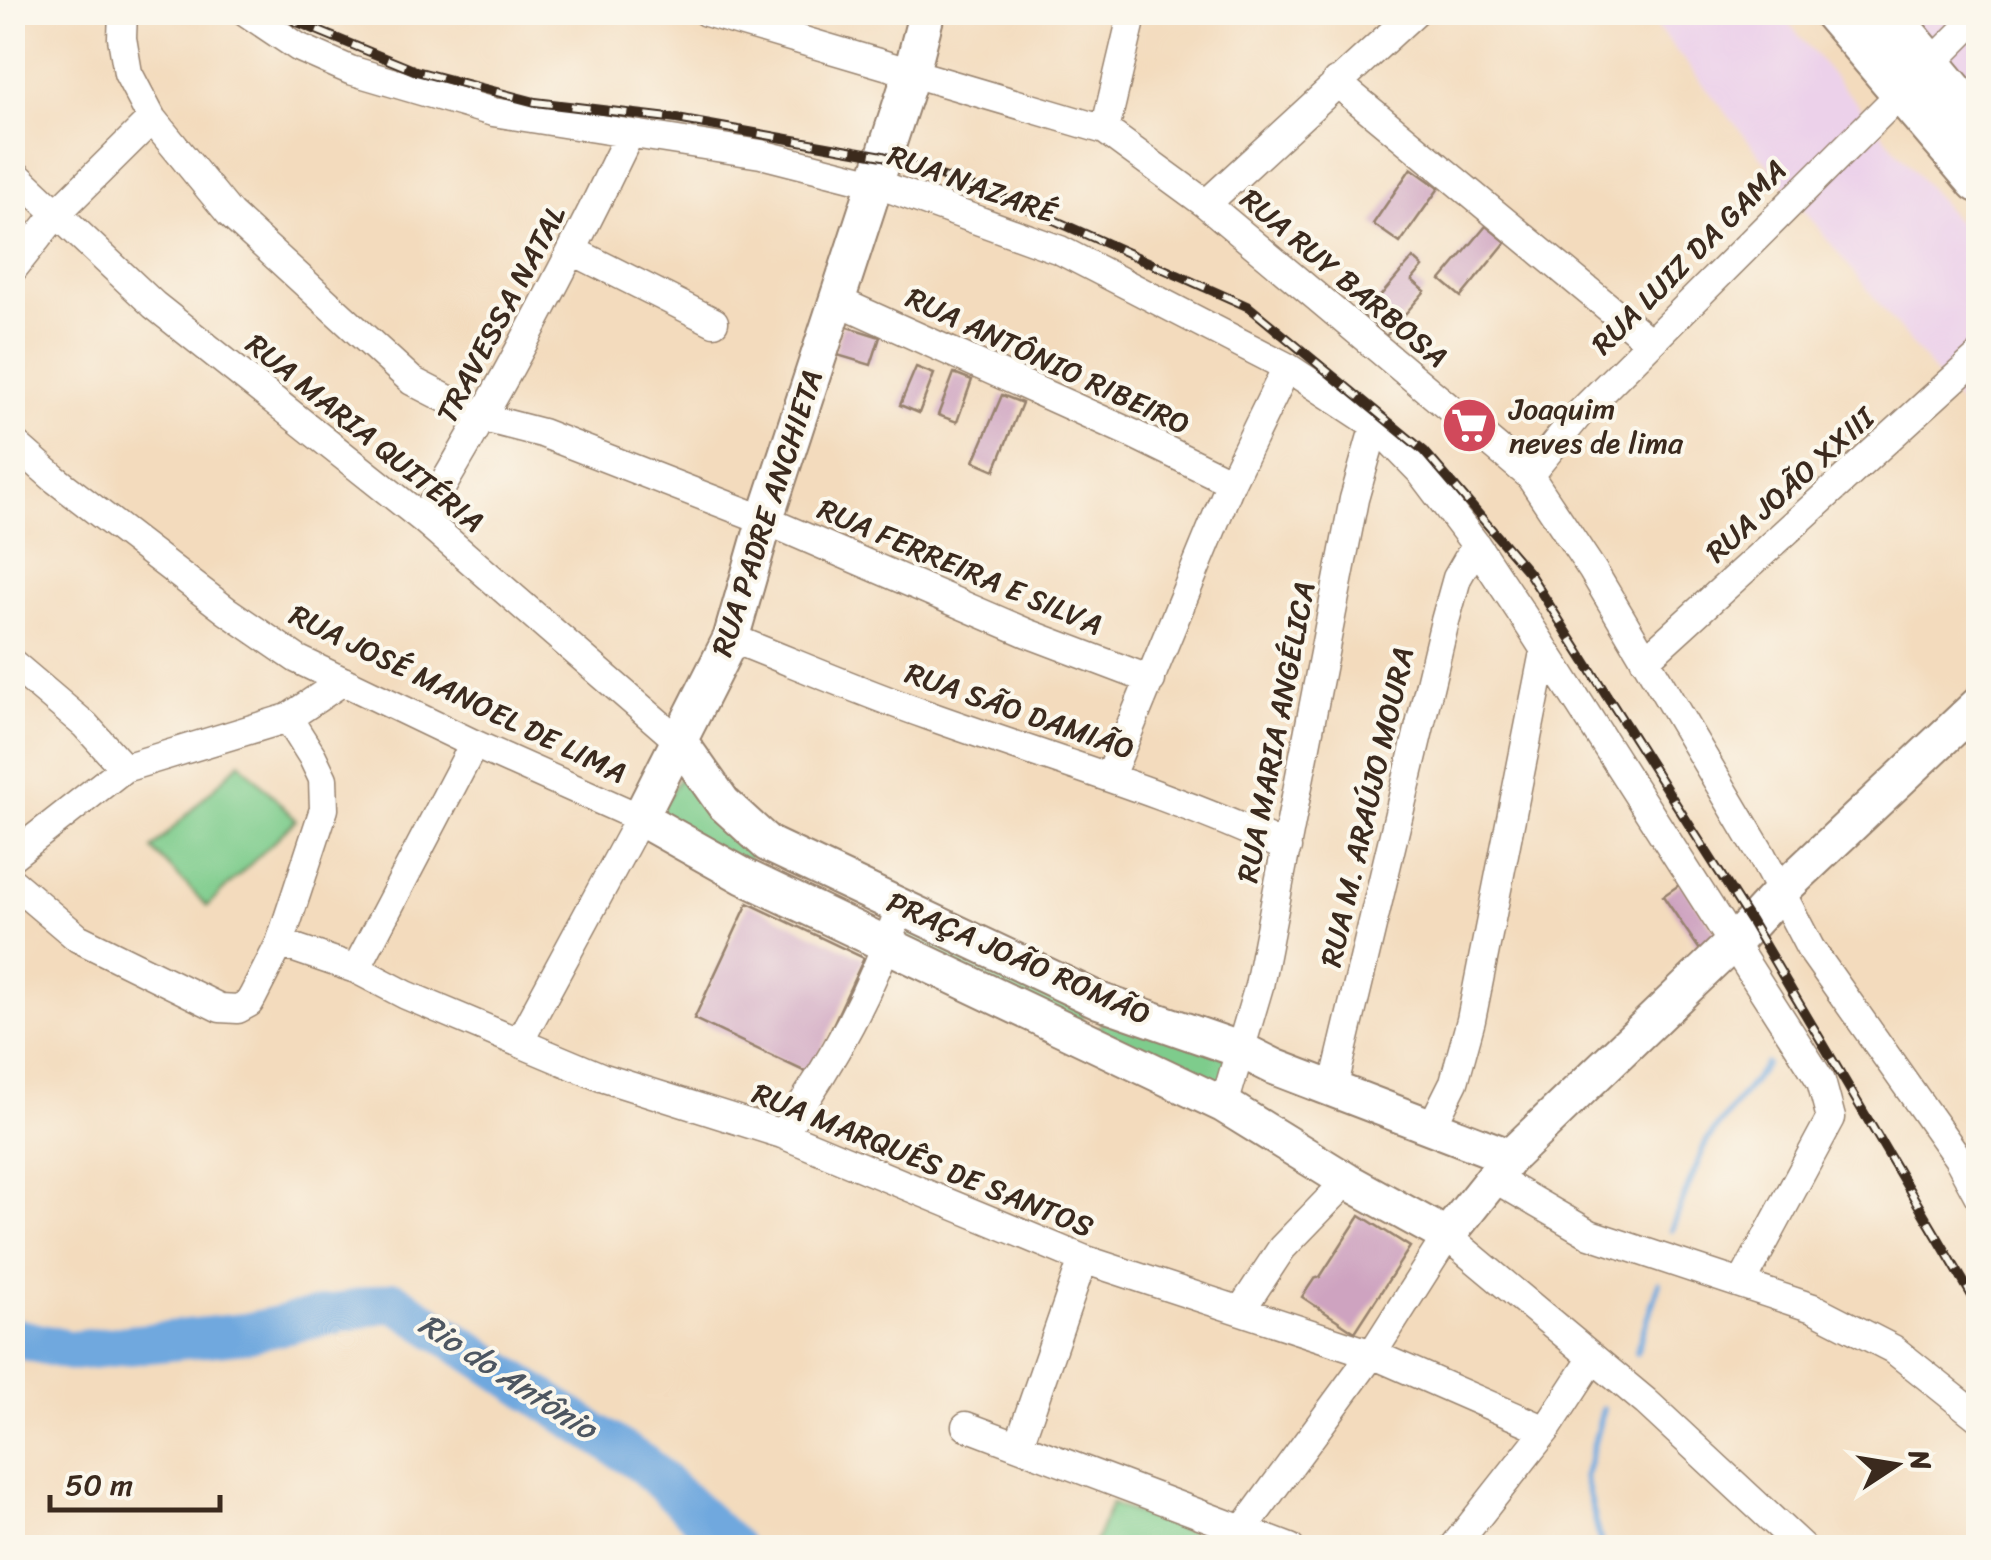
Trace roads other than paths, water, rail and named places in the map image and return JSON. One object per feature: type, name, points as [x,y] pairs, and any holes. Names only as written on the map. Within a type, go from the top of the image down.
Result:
[{"type":"main road","points":[[1834,12],[1978,122]]},
{"type":"main road","points":[[1886,12],[1916,78],[1978,180]]},
{"type":"street","name":"RUA FERREIRA E SILVA","points":[[110,12],[123,25],[128,73],[152,119],[230,214],[412,381],[484,418],[542,432],[765,520],[1027,633],[1152,680]]},
{"type":"street","name":"RUA NAZARÉ","points":[[246,12],[298,47],[350,70],[493,112],[761,154],[875,183],[1060,250],[1287,367],[1375,425],[1420,471],[1476,545],[1544,652],[1742,932],[1820,1081],[1831,1118],[1742,1283]]},
{"type":"street","name":"RUA RUY BARBOSA","points":[[706,12],[1105,130],[1206,204],[1530,474],[1593,571],[1781,890],[1810,948],[1968,1151],[1978,1194]]},
{"type":"street","name":"RUA PADRE ANCHIETA","points":[[519,1042],[680,742],[731,638],[765,520],[911,74],[927,12]]},
{"type":"street","points":[[1105,130],[1133,12]]},
{"type":"street","points":[[1206,204],[1414,12]]},
{"type":"street","name":"RUA LUIZ DA GAMA","points":[[1530,474],[1580,412],[1978,17]]},
{"type":"street","points":[[1336,82],[1650,342]]},
{"type":"street","points":[[12,270],[57,214],[152,119]]},
{"type":"street","name":"TRAVESSA NATAL","points":[[424,519],[484,418],[573,252],[629,135]]},
{"type":"street","name":"RUA MARIA QUITÉRIA","points":[[12,171],[154,304],[424,519],[680,742]]},
{"type":"street","points":[[573,252],[714,322]]},
{"type":"street","name":"RUA ANTÔNIO RIBEIRO","points":[[836,300],[1232,482]]},
{"type":"street","name":"RUA JOÃO XXIII","points":[[1645,660],[1978,358]]},
{"type":"street","points":[[1110,776],[1232,482],[1287,367]]},
{"type":"street","name":"RUA MARIA ANGÉLICA","points":[[1224,1105],[1259,986],[1354,500],[1375,425]]},
{"type":"street","name":"RUA JOSÉ MANOEL DE LIMA","points":[[12,441],[227,611],[298,659],[640,818]]},
{"type":"street","name":"RUA M. ARAÚJO MOURA","points":[[1333,1089],[1456,578],[1476,545]]},
{"type":"street","name":"RUA SÃO DAMIÃO","points":[[731,638],[929,716],[1110,776],[1232,822],[1287,848]]},
{"type":"street","points":[[1432,1126],[1454,1082],[1471,1020],[1544,652]]},
{"type":"street","points":[[12,663],[85,726],[124,768]]},
{"type":"street","points":[[12,856],[124,768],[288,718],[343,681]]},
{"type":"street","points":[[1217,1548],[1244,1528],[1372,1354],[1447,1236],[1501,1167],[1781,890],[1978,704]]},
{"type":"street","points":[[12,882],[78,938],[220,1008],[238,1009],[249,1003],[280,943],[324,809],[323,780],[288,718]]},
{"type":"street","name":"PRAÇA JOÃO ROMÃO","points":[[680,742],[723,804],[768,844],[1100,1001],[1240,1050],[1432,1126],[1501,1167]]},
{"type":"street","points":[[356,969],[474,744]]},
{"type":"street","name":"PRAÇA JOÃO ROMÃO","points":[[640,818],[745,877],[1224,1105],[1346,1181],[1447,1236]]},
{"type":"street","points":[[745,877],[768,844]]},
{"type":"street","points":[[782,1134],[826,1071],[888,944],[901,905]]},
{"type":"street","name":"RUA MARQUÊS DE SANTOS","points":[[280,943],[356,969],[406,995],[601,1077],[782,1134],[1083,1260],[1372,1354],[1546,1430]]},
{"type":"street","points":[[1080,1035],[1100,1001]]},
{"type":"street","points":[[1501,1167],[1590,1234],[1814,1308],[1893,1349],[1978,1417]]},
{"type":"street","points":[[1241,1310],[1282,1248],[1346,1181]]},
{"type":"street","points":[[1447,1236],[1646,1402],[1803,1548]]},
{"type":"street","points":[[1019,1444],[1083,1260]]},
{"type":"street","points":[[1453,1548],[1546,1430],[1593,1358]]},
{"type":"street","points":[[966,1426],[1290,1548]]},
{"type":"waterway","points":[[1671,1230],[1706,1142],[1766,1064]]},
{"type":"waterway","points":[[1636,1353],[1659,1283]]},
{"type":"waterway","name":"Rio do Antônio","points":[[12,1337],[71,1351],[245,1333],[394,1301],[644,1465],[734,1548]]},
{"type":"waterway","points":[[1602,1548],[1585,1477],[1603,1409]]},
{"type":"railway","points":[[284,12],[297,22],[416,71],[535,102],[677,119],[883,156],[1009,200],[1249,307],[1424,451],[1529,573],[1751,922],[1978,1306]]},
{"type":"place","name":"Joaquim neves de lima","points":[[1470,426]]}]
